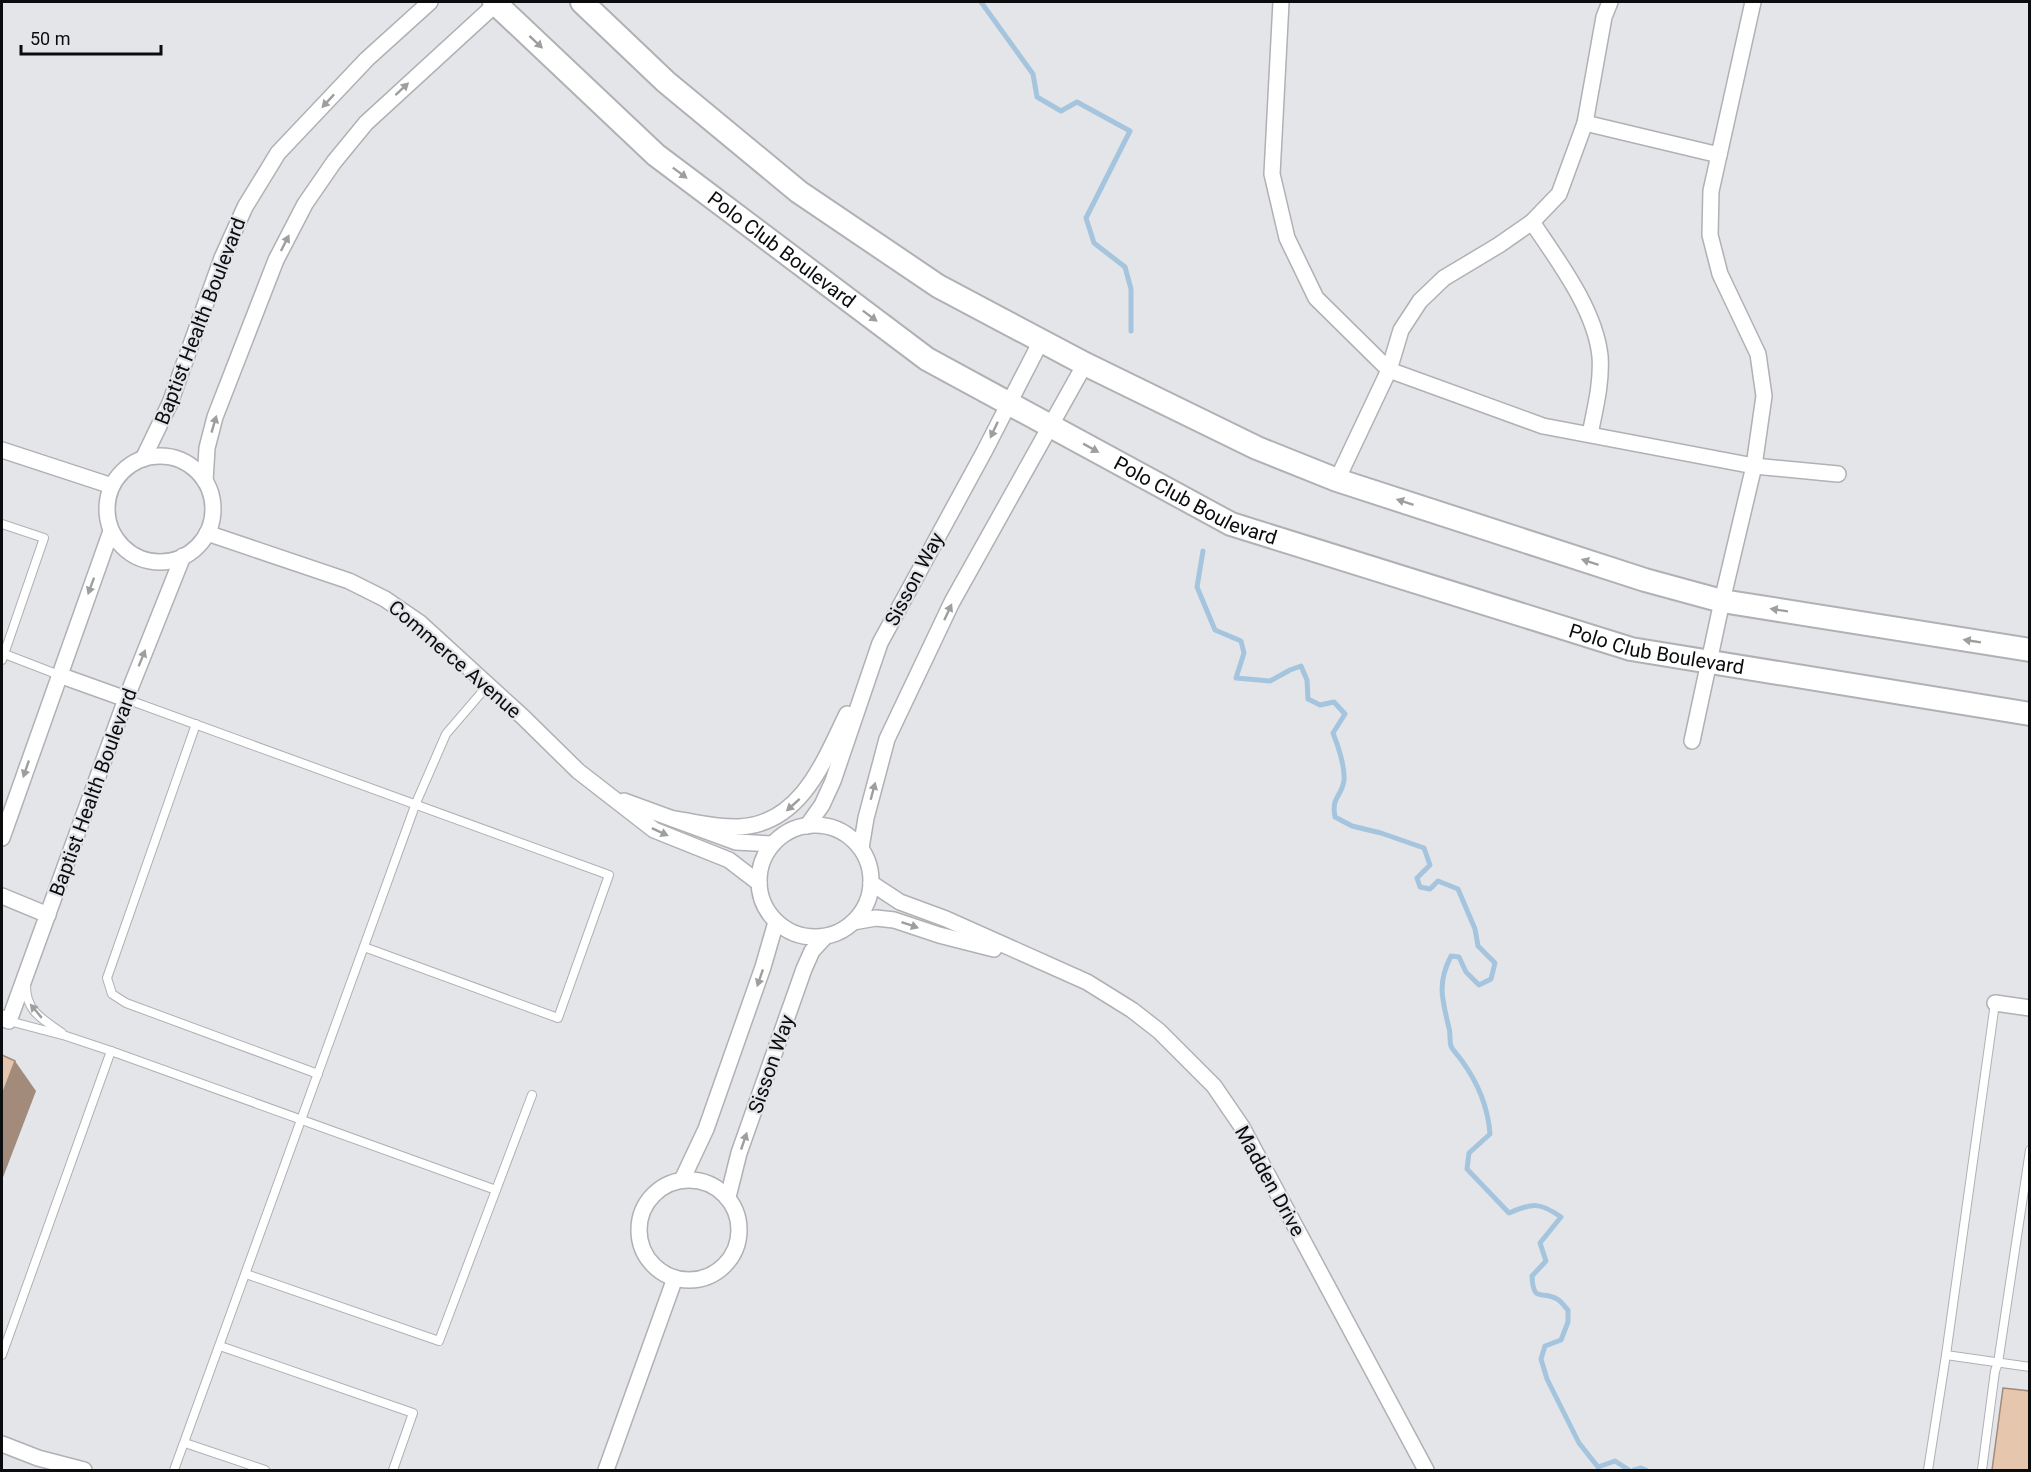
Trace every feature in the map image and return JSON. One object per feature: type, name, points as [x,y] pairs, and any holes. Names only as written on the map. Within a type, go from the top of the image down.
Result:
[{"type":"street","name":"Baptist Health Boulevard","points":[[143,459],[170,403],[222,258],[245,207],[278,153],[367,59],[430,2]]},
{"type":"street","points":[[205,481],[207,448],[215,417],[276,260],[305,204],[334,162],[366,123],[496,2]]},
{"type":"street","name":"Polo Club Boulevard","points":[[496,2],[656,155],[927,359],[1231,524],[1631,650],[2030,714]]},
{"type":"street","points":[[582,2],[666,82],[799,192],[938,286],[1085,364],[1257,448],[1337,480],[1645,580],[1722,602],[2030,650]]},
{"type":"street","points":[[1281,2],[1272,174],[1287,238],[1316,298],[1389,370],[1543,426],[1754,466],[1838,474]]},
{"type":"street","points":[[1337,480],[1389,370],[1401,330],[1420,301],[1444,278],[1532,222],[1559,194],[1585,123],[1604,17],[1610,2]]},
{"type":"street","points":[[1692,741],[1754,466],[1764,396],[1758,354],[1720,274],[1710,235],[1711,191],[1753,2]]},
{"type":"street","points":[[1585,123],[1719,155]]},
{"type":"street","points":[[1532,222],[1569,278],[1595,330],[1600,357],[1599,384],[1590,434]]},
{"type":"street","name":"Sisson Way","points":[[807,826],[822,805],[833,781],[880,643],[984,452],[1041,340]]},
{"type":"street","points":[[861,848],[866,818],[887,739],[952,602],[1085,364]]},
{"type":"street","points":[[2,450],[112,486]]},
{"type":"street","points":[[157,456],[171,457],[196,470],[205,481],[211,496],[212,512],[207,533],[194,549],[183,556],[167,561],[150,561],[134,555],[120,545],[111,531],[107,500],[112,486],[130,465],[157,456]]},
{"type":"street","points":[[2,838],[111,531]]},
{"type":"street","name":"Commerce Avenue","points":[[207,533],[349,581],[385,598],[420,623],[578,771],[654,830],[729,860],[759,883]]},
{"type":"street","name":"Baptist Health Boulevard","points":[[5,1020],[26,975],[126,699],[183,556]]},
{"type":"street","points":[[674,819],[739,827],[761,823],[785,812],[802,797],[824,762],[880,643]]},
{"type":"street","points":[[59,675],[126,699]]},
{"type":"street","name":"Commerce Avenue","points":[[613,797],[736,842],[773,844]]},
{"type":"street","points":[[807,826],[823,826],[850,837],[861,848],[869,865],[872,882],[863,911],[853,922],[840,932],[825,937],[812,937],[787,930],[776,922],[761,897],[759,883],[763,862],[773,844],[783,835],[807,826]]},
{"type":"street","name":"Madden Drive","points":[[872,882],[900,902],[946,919],[1087,982],[1132,1010],[1159,1031],[1214,1086],[1247,1137],[1426,1470]]},
{"type":"street","points":[[2,896],[48,915]]},
{"type":"street","name":"Madden Drive","points":[[853,922],[876,918],[894,920],[939,935],[1038,960]]},
{"type":"street","name":"Sisson Way","points":[[682,1180],[706,1129],[763,967],[776,922]]},
{"type":"street","name":"Sisson Way","points":[[728,1197],[739,1153],[804,969],[812,951],[825,937]]},
{"type":"street","points":[[1995,1003],[2030,1008]]},
{"type":"street","points":[[682,1180],[698,1180],[714,1186],[728,1197],[736,1210],[740,1226],[738,1242],[732,1257],[721,1269],[707,1277],[691,1280],[675,1278],[660,1271],[648,1259],[641,1244],[639,1227],[643,1210],[652,1196],[666,1186],[682,1180]]},
{"type":"street","points":[[606,1470],[675,1278]]},
{"type":"street","points":[[2,1444],[39,1458],[84,1470]]},
{"type":"lane","points":[[2,524],[44,538],[2,656],[59,675]]},
{"type":"lane","points":[[174,1470],[416,803],[446,734],[488,685]]},
{"type":"lane","points":[[126,699],[609,875],[558,1018],[364,947]]},
{"type":"lane","points":[[196,724],[107,978],[112,994],[126,1003],[318,1074]]},
{"type":"lane","points":[[26,975],[26,997],[34,1012],[66,1036]]},
{"type":"lane","points":[[1928,1470],[1995,1003]]},
{"type":"lane","points":[[5,1020],[111,1051],[496,1190]]},
{"type":"lane","points":[[2,1355],[111,1051]]},
{"type":"lane","points":[[246,1274],[439,1341],[532,1095]]},
{"type":"lane","points":[[1982,1470],[2030,1149]]},
{"type":"lane","points":[[220,1347],[413,1413],[393,1470]]},
{"type":"lane","points":[[1946,1355],[2030,1367]]},
{"type":"lane","points":[[185,1443],[265,1470]]},
{"type":"building","points":[[2,1055],[15,1061],[2,1095]]},
{"type":"building","points":[[2003,1388],[2030,1391],[2030,1470],[1992,1470]]},
{"type":"waterway","points":[[981,2],[1033,74],[1037,97],[1061,111],[1077,102],[1130,131],[1086,218],[1094,243],[1125,267],[1131,289],[1131,331]]},
{"type":"waterway","points":[[1203,551],[1197,587],[1215,630],[1241,641],[1244,653],[1236,678],[1270,681],[1301,666],[1307,680],[1308,699],[1320,705],[1334,702],[1345,714],[1333,733],[1341,756],[1344,775],[1343,786],[1334,805],[1335,817],[1352,826],[1424,848],[1430,865],[1417,878],[1420,887],[1430,889],[1438,881],[1458,889],[1475,929],[1478,946],[1495,963],[1491,979],[1479,985],[1466,972],[1459,957],[1451,956],[1442,983],[1451,1046],[1468,1069],[1477,1087],[1489,1124],[1490,1134],[1469,1153],[1467,1169],[1509,1213],[1524,1207],[1536,1206],[1561,1217],[1540,1243],[1546,1261],[1532,1276],[1534,1290],[1537,1293],[1557,1299],[1568,1310],[1568,1322],[1561,1340],[1545,1346],[1541,1359],[1547,1379],[1579,1443],[1598,1467],[1615,1461],[1629,1470]]},
{"type":"waterway","points":[[1634,1470],[1641,1468],[1646,1470]]}]
